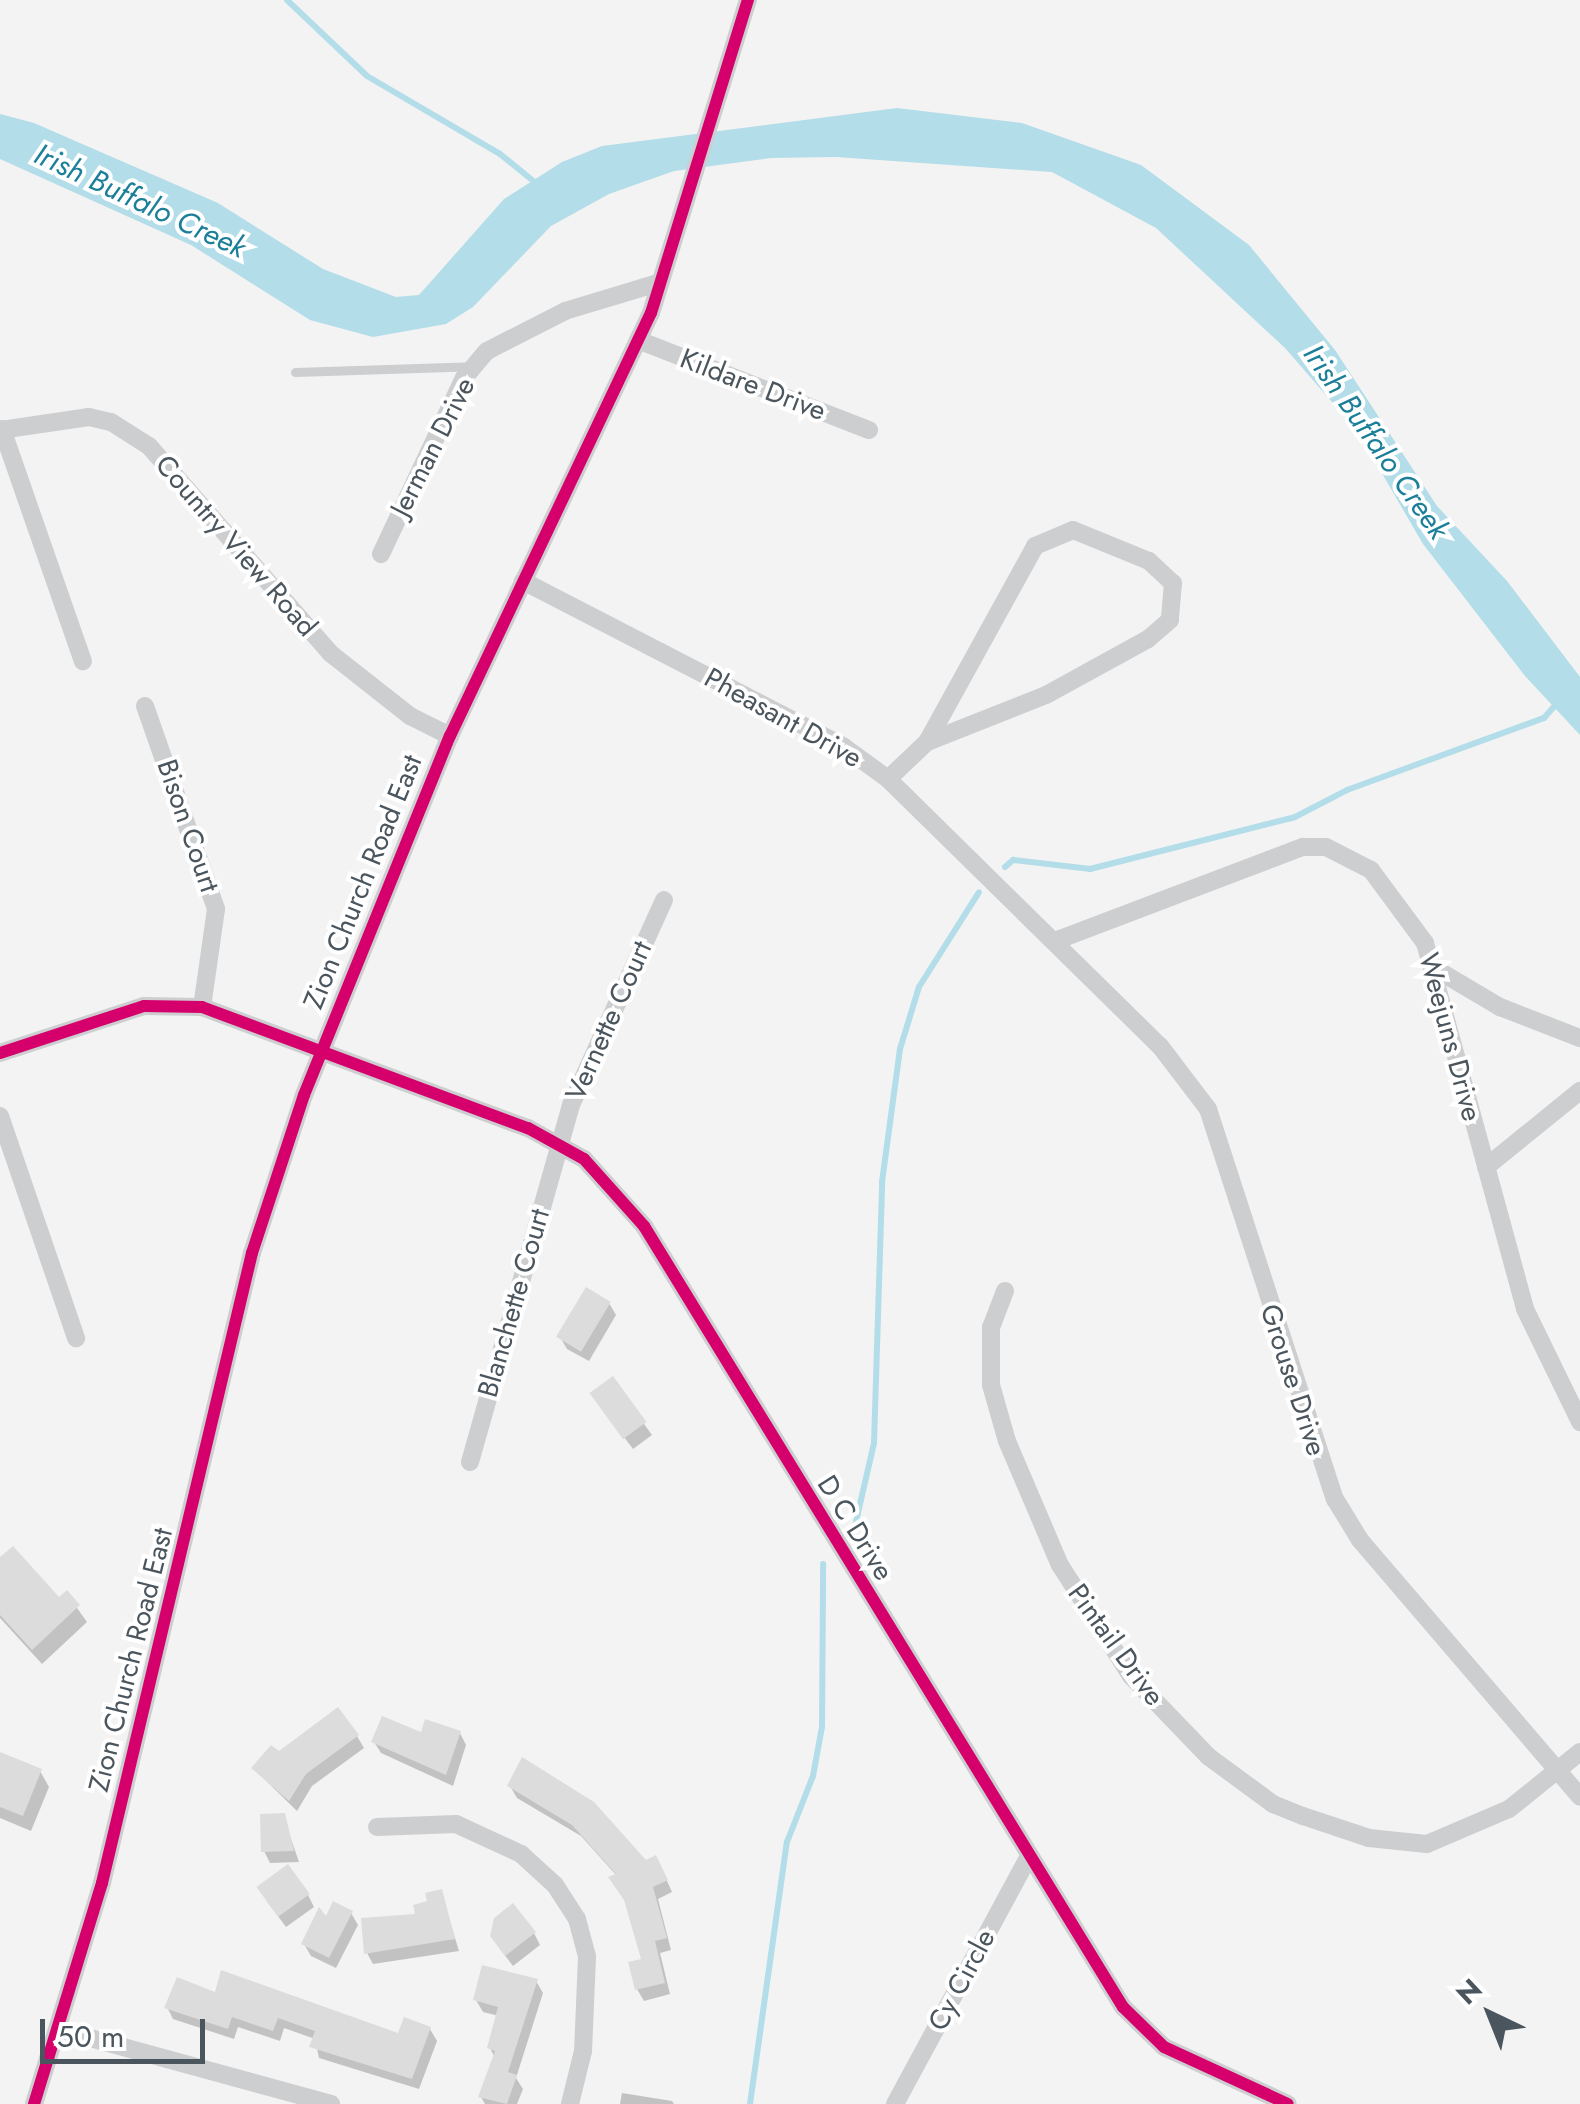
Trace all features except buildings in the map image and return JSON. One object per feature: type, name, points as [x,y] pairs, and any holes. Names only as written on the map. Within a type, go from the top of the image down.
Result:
[{"type":"street","name":"Zion Church Road East","points":[[34,2104],[62,2030],[169,1619],[252,1253],[321,1051],[450,736],[638,340],[673,254],[748,0]]},
{"type":"street","name":"Jerman Drive","points":[[381,554],[474,366],[520,330],[661,282]]},
{"type":"street","name":"Kildare Drive","points":[[638,340],[869,430]]},
{"type":"street","name":"Country View Road","points":[[1,430],[89,417],[111,422],[149,446],[330,653],[410,716],[450,736]]},
{"type":"street","points":[[1,430],[83,660]]},
{"type":"street","points":[[888,779],[927,742],[1035,546],[1073,530],[1149,560],[1173,583],[1170,620],[1148,639],[1046,694],[927,742]]},
{"type":"street","name":"Pheasant Drive","points":[[523,581],[844,747],[888,779],[1054,941]]},
{"type":"street","name":"Bison Court","points":[[145,706],[216,909],[202,1007]]},
{"type":"street","name":"Weejuns Drive","points":[[1054,941],[1270,858],[1326,848],[1371,870],[1400,902],[1434,968],[1525,1309],[1580,1420]]},
{"type":"street","name":"Vernette Court","points":[[559,1144],[590,1058],[664,900]]},
{"type":"street","name":"Grouse Drive","points":[[1054,941],[1200,1093],[1334,1499],[1360,1540],[1580,1796]]},
{"type":"street","points":[[1434,968],[1500,1006],[1580,1038]]},
{"type":"street","name":"D C Drive","points":[[0,1053],[144,1006],[202,1007],[559,1144],[594,1169],[644,1226],[1110,1988],[1164,2047],[1288,2104]]},
{"type":"street","points":[[1486,1167],[1580,1091]]},
{"type":"street","points":[[0,1116],[76,1338]]},
{"type":"street","name":"Blanchette Court","points":[[470,1462],[559,1144]]},
{"type":"street","name":"Pintail Drive","points":[[1005,1290],[991,1326],[991,1384],[1007,1441],[1060,1565],[1130,1676],[1209,1757],[1273,1804],[1401,1844],[1427,1844],[1482,1824],[1580,1752]]},
{"type":"street","points":[[377,1827],[456,1824],[521,1854],[554,1885],[577,1919],[587,1957],[582,2051],[570,2104]]},
{"type":"street","name":"Cy Circle","points":[[896,2104],[1029,1856]]},
{"type":"street","points":[[62,2030],[331,2104]]},
{"type":"lane","points":[[295,372],[474,366]]},
{"type":"water","name":"Irish Buffalo Creek","points":[[897,108],[1022,123],[1141,165],[1249,245],[1335,350],[1437,506],[1507,581],[1580,677],[1580,735],[1525,676],[1423,544],[1358,432],[1285,348],[1156,228],[1052,172],[836,157],[771,158],[674,171],[609,194],[551,226],[473,307],[446,324],[373,337],[310,320],[191,245],[0,159],[0,114],[34,123],[218,203],[323,269],[396,297],[419,295],[504,199],[562,162],[602,146]]},
{"type":"waterway","points":[[287,0],[367,76],[500,154],[537,184]]},
{"type":"waterway","points":[[1005,867],[1013,860],[1090,869],[1295,817],[1347,790],[1544,718],[1556,704]]},
{"type":"waterway","points":[[855,1526],[874,1443],[882,1182],[900,1049],[919,987],[979,892]]},
{"type":"waterway","points":[[750,2104],[787,1842],[813,1776],[822,1727],[823,1564]]},
{"type":"cycle path","points":[[34,2104],[102,1883],[252,1253],[304,1095],[450,736],[651,313],[748,0]]},
{"type":"cycle path","points":[[0,1053],[144,1006],[202,1007],[528,1128],[584,1159],[644,1226],[1123,2007],[1164,2047],[1288,2104]]}]
